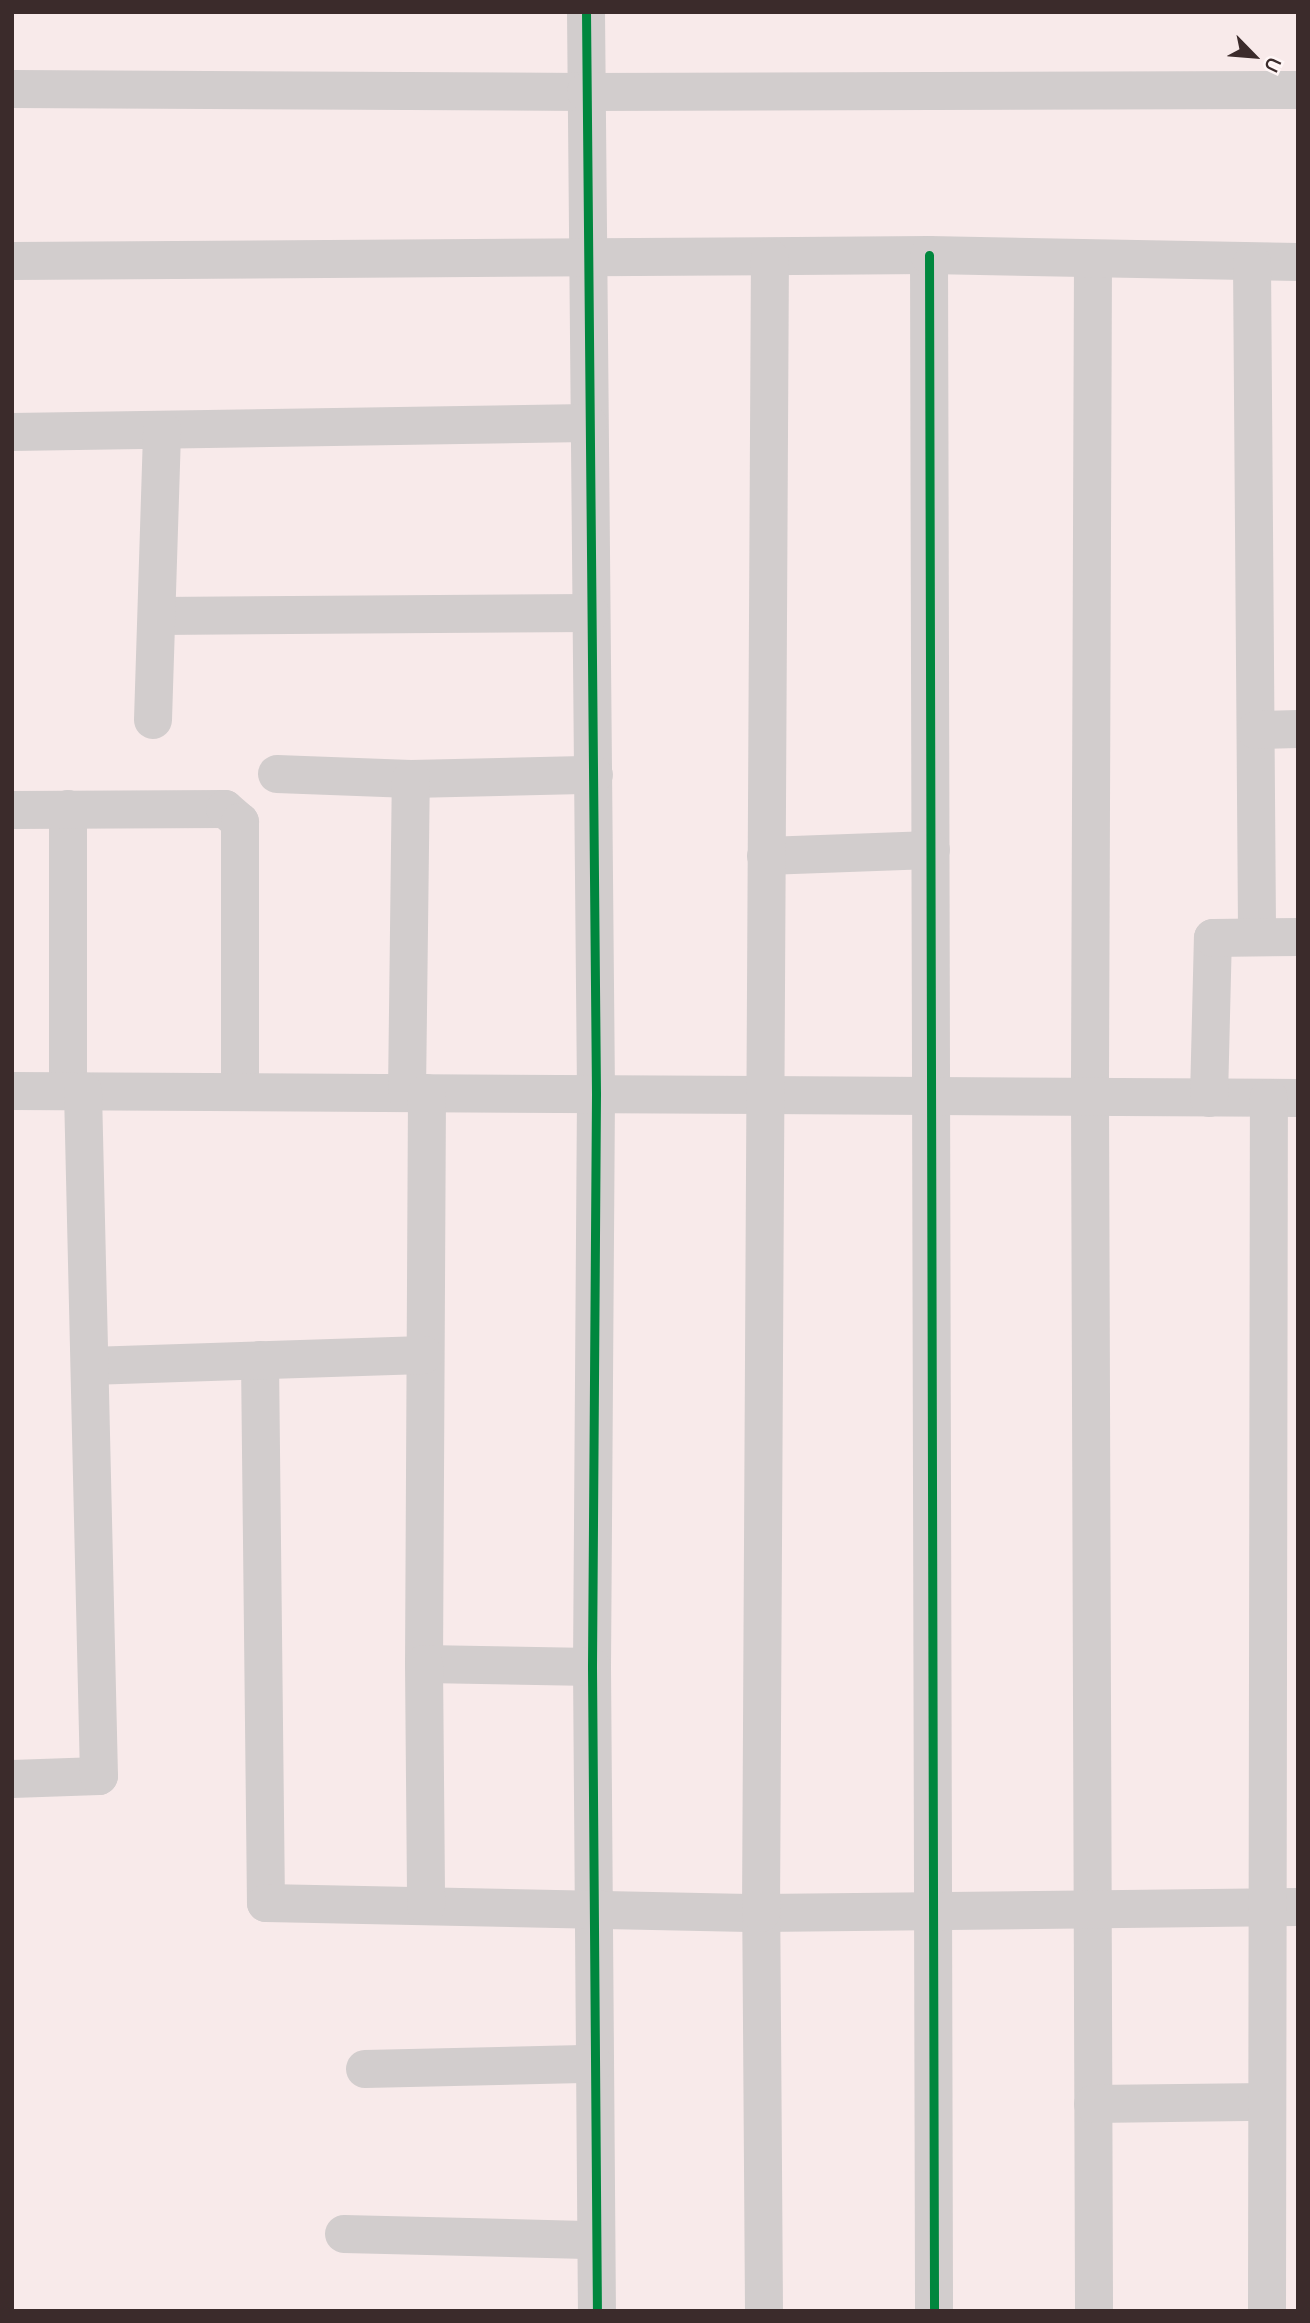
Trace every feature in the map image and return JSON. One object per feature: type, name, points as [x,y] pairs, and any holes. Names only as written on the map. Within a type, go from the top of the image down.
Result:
[{"type":"street","points":[[586,12],[596,1094],[592,1667],[597,2311]]},
{"type":"street","points":[[12,89],[586,92],[1298,90]]},
{"type":"street","points":[[12,261],[929,255],[1298,262]]},
{"type":"street","points":[[929,255],[934,2311]]},
{"type":"street","points":[[764,2311],[761,1913],[770,258]]},
{"type":"street","points":[[1093,260],[1090,1097],[1094,2311]]},
{"type":"street","points":[[1252,262],[1257,937]]},
{"type":"street","points":[[12,432],[588,423]]},
{"type":"street","points":[[153,720],[162,430]]},
{"type":"street","points":[[158,615],[590,613]]},
{"type":"street","points":[[1256,730],[1298,729]]},
{"type":"street","points":[[277,774],[411,779],[594,775]]},
{"type":"street","points":[[411,779],[424,1355],[426,1906]]},
{"type":"street","points":[[12,1779],[99,1776],[90,1366],[75,1091],[68,809]]},
{"type":"street","points":[[12,810],[225,809],[240,822],[240,1092]]},
{"type":"street","points":[[766,856],[930,850]]},
{"type":"street","points":[[1209,1098],[1213,938],[1298,937]]},
{"type":"street","points":[[12,1091],[1284,1098],[1282,1908],[1267,2102],[1267,2311]]},
{"type":"street","points":[[90,1366],[424,1355]]},
{"type":"street","points":[[260,1360],[266,1903],[761,1913],[1282,1908]]},
{"type":"street","points":[[424,1664],[592,1667]]},
{"type":"street","points":[[365,2069],[594,2064]]},
{"type":"street","points":[[1093,2104],[1267,2102]]},
{"type":"street","points":[[344,2234],[596,2240]]},
{"type":"cycle path","points":[[586,12],[596,1094],[592,1667],[597,2311]]},
{"type":"cycle path","points":[[929,255],[934,2311]]}]
